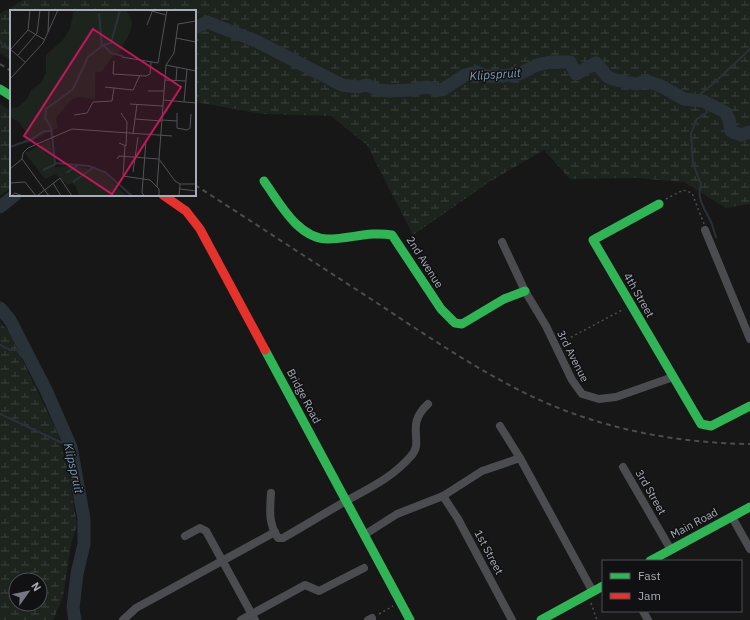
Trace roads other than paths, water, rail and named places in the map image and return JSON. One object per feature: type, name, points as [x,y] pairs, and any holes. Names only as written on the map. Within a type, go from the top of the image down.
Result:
[{"type":"street","points":[[0,89],[10,95]]},
{"type":"street","name":"2nd Avenue","points":[[264,181],[278,199],[283,209],[300,228],[318,238],[326,240],[363,233],[392,235],[441,309],[455,324],[462,324],[504,300],[525,291]]},
{"type":"street","name":"Bridge Road","points":[[164,196],[186,211],[200,229],[410,620]]},
{"type":"street","name":"4th Street","points":[[659,204],[593,240],[672,377],[701,424],[711,426],[750,406]]},
{"type":"street","points":[[705,230],[750,339]]},
{"type":"street","name":"3rd Avenue","points":[[502,242],[525,291],[556,346],[576,387],[582,394],[599,399],[616,397],[672,377]]},
{"type":"street","points":[[271,493],[269,517],[278,538],[283,538],[386,479],[412,456],[416,448],[416,420],[421,410],[428,404]]},
{"type":"street","points":[[500,426],[520,458],[591,593]]},
{"type":"street","points":[[364,534],[397,514],[443,496],[482,471],[520,458]]},
{"type":"street","name":"3rd Street","points":[[623,467],[671,550]]},
{"type":"street","name":"1st Street","points":[[443,496],[458,519],[512,620]]},
{"type":"street","name":"Main Road","points":[[652,560],[750,507]]},
{"type":"street","points":[[732,517],[750,549]]},
{"type":"street","points":[[185,536],[197,529],[204,529],[209,534],[254,617]]},
{"type":"street","points":[[124,620],[136,608],[275,532]]},
{"type":"street","points":[[241,620],[254,617],[305,585],[319,591],[364,568]]},
{"type":"street","points":[[541,620],[602,587]]},
{"type":"waterway","name":"Klipspruit","points":[[196,28],[207,22],[256,41],[342,85],[358,87],[367,85],[379,90],[389,91],[411,90],[426,87],[442,90],[465,75],[477,72],[485,76],[519,74],[537,65],[550,62],[570,62],[576,74],[596,63],[608,77],[616,80],[636,84],[646,81],[661,86],[684,99],[703,101],[725,112],[729,119],[731,131],[741,135],[750,132]]},
{"type":"waterway","points":[[0,41],[3,46],[10,50]]},
{"type":"waterway","points":[[693,100],[714,83],[750,49]]},
{"type":"waterway","points":[[703,101],[707,112],[697,119],[691,133],[693,164],[701,184],[700,199],[711,222],[716,237]]},
{"type":"waterway","name":"Klipspruit","points":[[0,207],[14,196]]},
{"type":"waterway","name":"Klipspruit","points":[[0,308],[10,320],[46,390],[71,447],[84,519],[84,544],[77,574],[73,608],[75,620]]},
{"type":"waterway","points":[[0,345],[10,350],[17,350],[22,357],[31,362]]},
{"type":"waterway","points":[[0,414],[71,447]]},
{"type":"railway","points":[[0,64],[10,70]]},
{"type":"railway","points":[[196,186],[460,357],[496,378],[542,401],[571,413],[629,430],[689,440],[750,444]]}]
